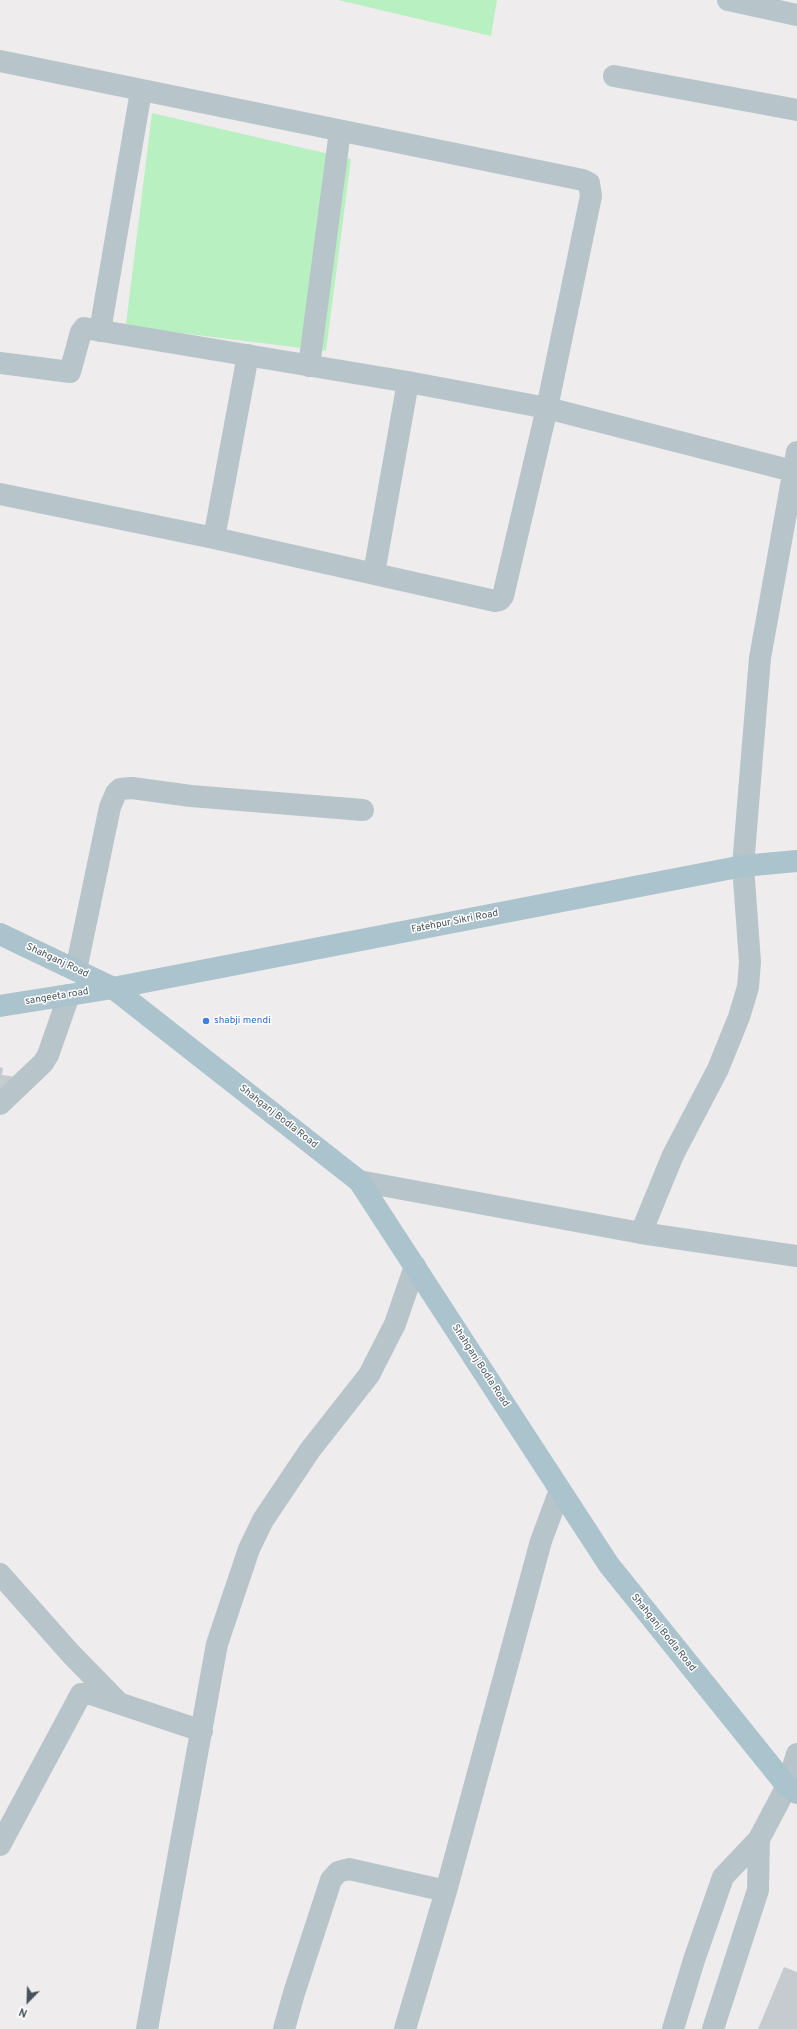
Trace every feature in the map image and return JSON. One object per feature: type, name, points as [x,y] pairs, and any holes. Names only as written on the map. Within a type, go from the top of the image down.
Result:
[{"type":"main road","name":"Fatehpur Sikri Road","points":[[113,988],[743,866],[797,861]]},
{"type":"main road","name":"Shahganj Road","points":[[0,934],[113,988]]},
{"type":"main road","name":"sangeeta road","points":[[0,1006],[113,988]]},
{"type":"main road","name":"Shahganj Bodla Road","points":[[113,988],[360,1181],[609,1565],[792,1790]]},
{"type":"street","points":[[728,0],[797,15]]},
{"type":"street","points":[[0,61],[583,180],[589,184],[590,196],[547,408],[503,596],[500,600],[495,601],[214,538],[0,494]]},
{"type":"street","points":[[614,76],[797,110]]},
{"type":"street","points":[[100,331],[141,91]]},
{"type":"street","points":[[309,366],[340,131]]},
{"type":"street","points":[[0,363],[70,372],[82,329],[100,331],[408,382],[547,408],[796,465],[760,658],[743,866],[750,962],[748,987],[739,1016],[718,1069],[673,1155],[641,1233]]},
{"type":"street","points":[[214,538],[248,355]]},
{"type":"street","points":[[374,573],[408,382]]},
{"type":"street","points":[[76,970],[110,807],[116,793],[120,789],[132,788],[191,796],[363,810]]},
{"type":"street","points":[[0,1104],[43,1063],[48,1054],[69,995]]},
{"type":"street","points":[[360,1181],[641,1233],[797,1256]]},
{"type":"street","points":[[147,2029],[217,1644],[249,1549],[263,1520],[310,1450],[370,1375],[395,1324],[415,1266]]},
{"type":"street","points":[[405,2029],[446,1891],[541,1541],[560,1490]]},
{"type":"street","points":[[0,1574],[72,1655],[119,1703]]},
{"type":"street","points":[[0,1844],[78,1697],[85,1693],[202,1731]]},
{"type":"street","points":[[673,2029],[694,1960],[723,1877],[759,1839],[792,1790],[797,1754]]},
{"type":"street","points":[[713,2029],[758,1890],[759,1839]]},
{"type":"street","points":[[284,2029],[294,1993],[331,1880],[338,1872],[349,1869],[446,1891]]},
{"type":"green space","points":[[338,0],[497,0],[491,36]]},
{"type":"green space","points":[[152,113],[351,159],[326,351],[164,331],[126,324]]},
{"type":"building","points":[[0,1067],[3,1068],[2,1075],[19,1077],[0,1099]]},
{"type":"building","points":[[784,1967],[797,1972],[797,2029],[758,2029]]},
{"type":"place","name":"shabji mendi","points":[[206,1021]]}]
